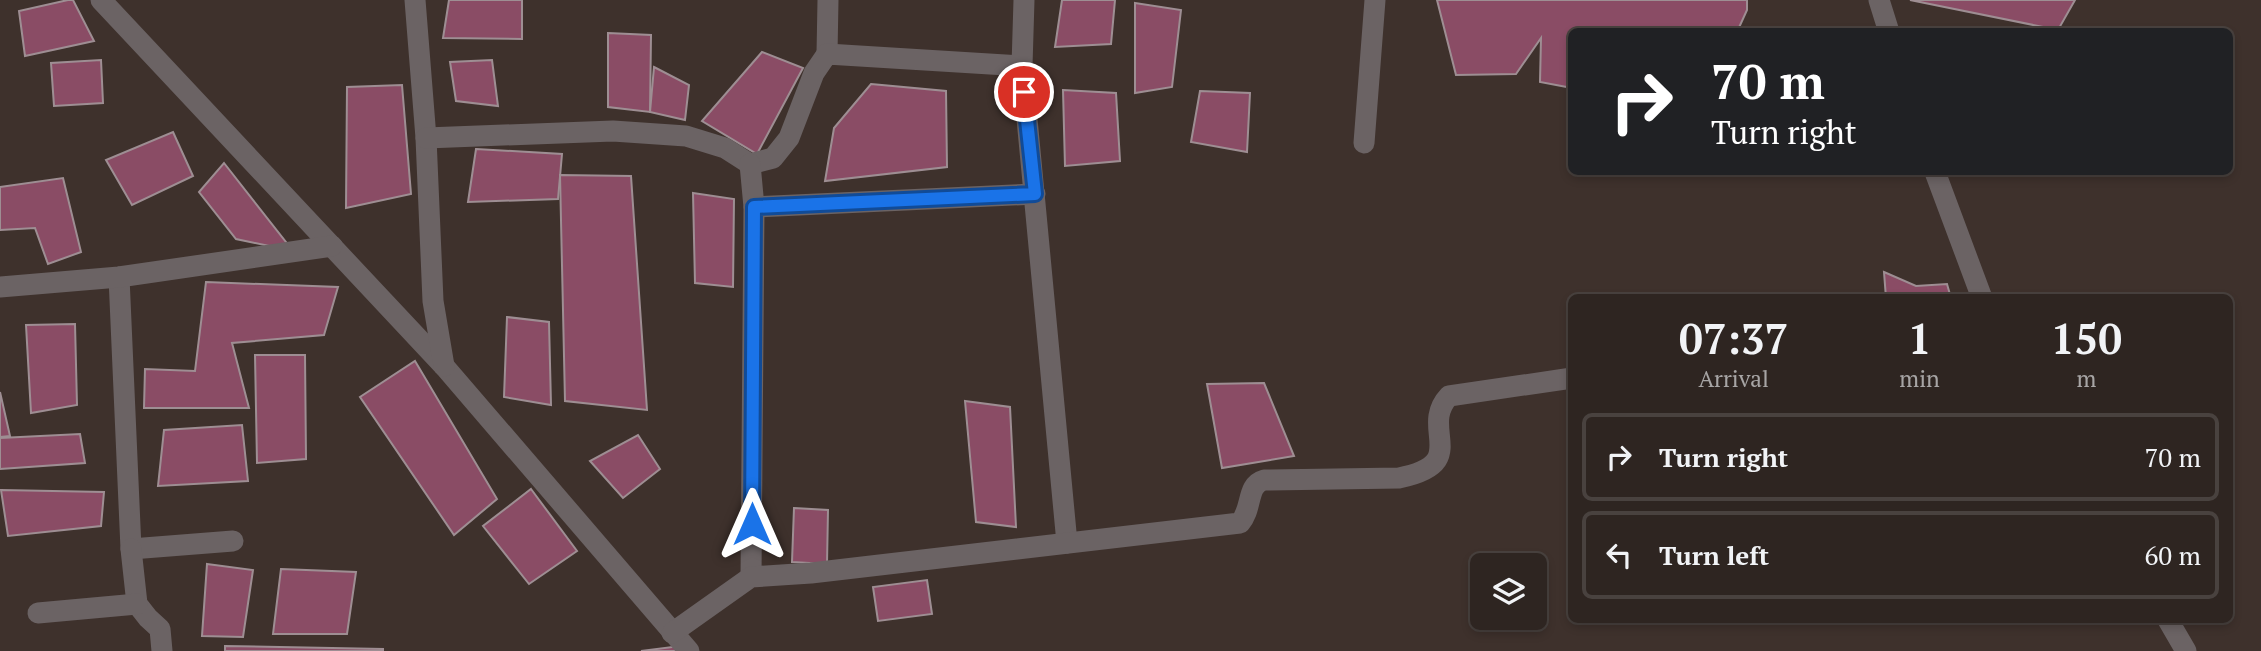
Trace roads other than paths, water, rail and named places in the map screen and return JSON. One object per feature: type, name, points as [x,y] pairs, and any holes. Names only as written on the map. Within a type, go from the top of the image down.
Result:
[{"type":"street","points":[[101,0],[444,366],[689,651]]},
{"type":"street","points":[[415,0],[426,138],[433,301],[444,366]]},
{"type":"street","points":[[426,138],[613,131],[686,136],[725,148],[750,164],[773,158],[789,138],[814,74],[827,54],[828,0]]},
{"type":"street","points":[[1024,0],[1022,66],[1067,543]]},
{"type":"street","points":[[1364,143],[1375,0]]},
{"type":"street","points":[[1879,0],[1888,28]]},
{"type":"street","points":[[827,54],[1022,66]]},
{"type":"street","points":[[750,164],[754,207],[751,577]]},
{"type":"street","points":[[1937,175],[1981,294]]},
{"type":"street","points":[[754,207],[1035,194]]},
{"type":"street","points":[[0,287],[119,277],[332,247]]},
{"type":"street","points":[[119,277],[131,549],[137,604],[160,629],[162,651]]},
{"type":"street","points":[[672,633],[751,577],[811,573],[1240,523],[1247,515],[1256,482],[1399,478],[1412,475],[1428,469],[1439,458],[1441,446],[1438,413],[1441,404],[1449,396],[1568,379]]},
{"type":"street","points":[[131,549],[233,541]]},
{"type":"street","points":[[38,613],[137,604]]},
{"type":"street","points":[[2170,623],[2186,651]]}]
